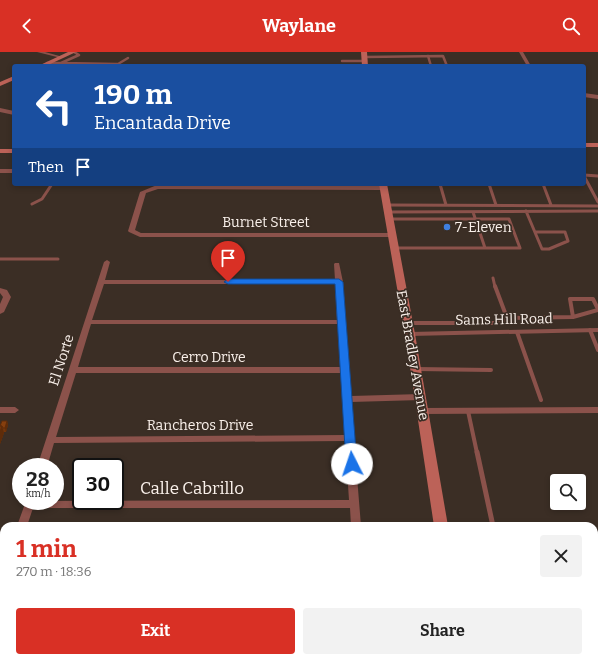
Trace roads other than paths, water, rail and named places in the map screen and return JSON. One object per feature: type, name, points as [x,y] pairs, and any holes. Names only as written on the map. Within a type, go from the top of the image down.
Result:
[{"type":"main road","points":[[47,64],[61,60],[74,52]]},
{"type":"main road","points":[[0,84],[12,79]]},
{"type":"main road","points":[[586,144],[598,145]]},
{"type":"main road","points":[[0,151],[12,151]]},
{"type":"main road","name":"East Bradley Avenue","points":[[383,186],[416,369],[440,522]]},
{"type":"street","points":[[39,52],[61,60]]},
{"type":"street","points":[[521,52],[528,64]]},
{"type":"street","points":[[586,95],[598,97]]},
{"type":"street","points":[[0,110],[12,113]]},
{"type":"street","points":[[0,171],[12,171]]},
{"type":"street","name":"Burnet Street","points":[[383,186],[157,188],[143,192],[131,231],[140,235],[391,235]]},
{"type":"street","name":"El Norte","points":[[45,458],[107,262]]},
{"type":"street","points":[[337,264],[356,522]]},
{"type":"street","points":[[101,282],[339,282]]},
{"type":"street","points":[[0,312],[7,297],[2,291]]},
{"type":"street","points":[[88,322],[342,322]]},
{"type":"street","name":"Sams Hill Road","points":[[409,329],[517,332],[594,330]]},
{"type":"street","name":"Cerro Drive","points":[[73,370],[345,370]]},
{"type":"street","points":[[347,399],[420,397]]},
{"type":"street","points":[[0,410],[15,410]]},
{"type":"street","points":[[423,411],[598,410]]},
{"type":"street","name":"Rancheros Drive","points":[[50,440],[350,438]]},
{"type":"street","name":"Calle Cabrillo","points":[[64,502],[354,504]]},
{"type":"street","points":[[23,522],[27,510]]},
{"type":"lane","points":[[428,56],[430,64]]},
{"type":"lane","points":[[342,61],[444,56],[446,64]]},
{"type":"lane","points":[[61,60],[118,64],[128,58]]},
{"type":"lane","points":[[586,176],[598,176]]},
{"type":"lane","points":[[586,180],[598,202]]},
{"type":"lane","points":[[32,204],[42,199],[51,186]]},
{"type":"lane","points":[[441,186],[446,205]]},
{"type":"lane","points":[[490,186],[496,205]]},
{"type":"lane","points":[[544,186],[551,205]]},
{"type":"lane","points":[[388,212],[446,205],[598,206]]},
{"type":"lane","points":[[526,211],[542,249],[549,249],[568,241],[566,232],[535,232]]},
{"type":"lane","points":[[388,212],[598,211]]},
{"type":"lane","points":[[388,212],[475,219],[509,219],[520,248],[394,248]]},
{"type":"lane","points":[[473,212],[485,248]]},
{"type":"lane","points":[[0,259],[58,259]]},
{"type":"lane","points":[[493,278],[496,292],[507,318]]},
{"type":"lane","points":[[409,329],[500,323],[507,318],[573,317],[598,309],[593,299],[570,299],[573,317]]},
{"type":"lane","points":[[594,330],[598,350]]},
{"type":"lane","points":[[517,332],[541,400]]},
{"type":"lane","points":[[416,369],[491,370]]},
{"type":"lane","points":[[468,411],[492,522]]},
{"type":"place","name":"7-Eleven","points":[[447,227]]}]
